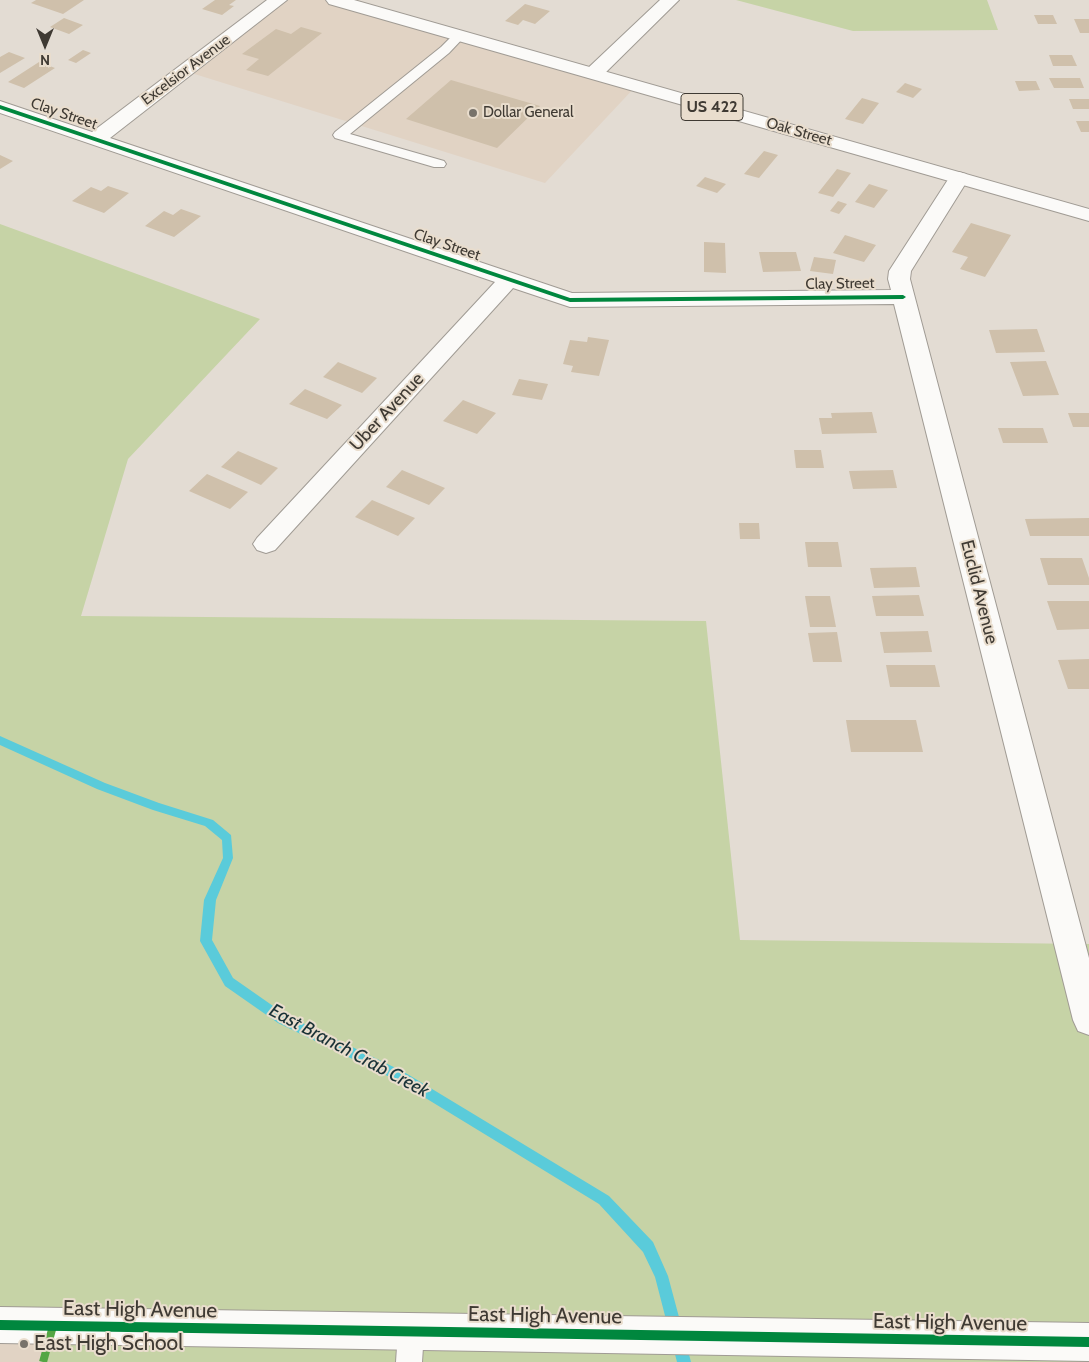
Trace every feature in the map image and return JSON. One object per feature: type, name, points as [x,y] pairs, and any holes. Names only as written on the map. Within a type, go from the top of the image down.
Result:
[{"type":"main road","name":"Excelsior Avenue","points":[[94,140],[278,0]]},
{"type":"main road","name":"Oak Street","points":[[335,0],[1089,215]]},
{"type":"main road","points":[[594,73],[670,0]]},
{"type":"main road","name":"Clay Street","points":[[0,107],[570,300],[903,297]]},
{"type":"main road","name":"Euclid Avenue","points":[[959,178],[900,271],[898,279],[1089,1020]]},
{"type":"main road","name":"Uber Avenue","points":[[266,544],[509,280]]},
{"type":"main road","name":"East High Avenue","points":[[0,1325],[410,1347],[493,1333],[1089,1342]]},
{"type":"lane","points":[[439,164],[340,135],[445,50],[460,35]]},
{"type":"shaded area","points":[[278,0],[335,0],[637,85],[545,183],[185,71]]},
{"type":"shaded area","name":"East High School","points":[[0,1325],[53,1326],[43,1362],[0,1362]]},
{"type":"green space","points":[[736,0],[987,0],[998,30],[853,31]]},
{"type":"green space","points":[[0,224],[260,319],[128,459],[81,616],[706,621],[740,940],[1089,944],[1089,1362],[43,1362],[53,1326],[0,1325]]},
{"type":"building","points":[[36,0],[84,0],[63,14],[31,3]]},
{"type":"building","points":[[215,0],[236,0],[229,5],[234,6],[222,15],[202,9]]},
{"type":"building","points":[[525,4],[550,11],[535,24],[523,20],[518,25],[505,21]]},
{"type":"building","points":[[1034,15],[1053,15],[1057,24],[1038,24]]},
{"type":"building","points":[[64,18],[83,25],[69,34],[50,27]]},
{"type":"building","points":[[1074,19],[1089,19],[1089,33],[1080,33]]},
{"type":"building","points":[[301,27],[322,33],[268,76],[246,70],[259,59],[242,54],[276,29],[291,34]]},
{"type":"building","points":[[83,50],[91,53],[76,63],[68,60]]},
{"type":"building","points":[[9,52],[25,58],[0,73],[0,57]]},
{"type":"building","points":[[1049,55],[1072,55],[1077,66],[1053,66]]},
{"type":"building","points":[[39,62],[55,68],[24,88],[8,82]]},
{"type":"building","points":[[1049,78],[1080,78],[1084,88],[1054,88]]},
{"type":"building","name":"Dollar General","points":[[451,80],[540,106],[497,148],[406,119]]},
{"type":"building","points":[[1015,81],[1036,81],[1040,90],[1019,91]]},
{"type":"building","points":[[905,83],[922,89],[913,98],[896,92]]},
{"type":"building","points":[[862,98],[879,103],[863,124],[845,119]]},
{"type":"building","points":[[1069,99],[1089,99],[1089,109],[1073,109]]},
{"type":"building","points":[[1076,121],[1089,121],[1089,132],[1081,132]]},
{"type":"building","points":[[764,151],[778,155],[759,178],[744,174]]},
{"type":"building","points":[[0,155],[13,161],[0,169]]},
{"type":"building","points":[[837,169],[851,173],[833,197],[818,193]]},
{"type":"building","points":[[705,177],[726,184],[717,193],[696,186]]},
{"type":"building","points":[[869,184],[888,190],[874,208],[855,202]]},
{"type":"building","points":[[108,186],[129,193],[104,213],[72,201],[91,187],[101,191]]},
{"type":"building","points":[[838,201],[847,204],[839,214],[830,211]]},
{"type":"building","points":[[181,209],[201,216],[174,237],[145,226],[164,211],[173,215]]},
{"type":"building","points":[[971,223],[1011,235],[985,277],[960,269],[968,257],[952,252]]},
{"type":"building","points":[[845,235],[876,245],[864,262],[833,253]]},
{"type":"building","points":[[704,242],[725,243],[726,273],[704,272]]},
{"type":"building","points":[[759,252],[796,252],[801,271],[763,272]]},
{"type":"building","points":[[814,257],[836,260],[833,274],[810,271]]},
{"type":"building","points":[[1037,329],[1045,352],[996,353],[989,330]]},
{"type":"building","points":[[588,337],[609,340],[599,376],[571,372],[573,366],[563,364],[570,340],[587,342]]},
{"type":"building","points":[[1046,361],[1059,395],[1023,396],[1010,362]]},
{"type":"building","points":[[338,362],[377,378],[362,393],[323,377]]},
{"type":"building","points":[[519,379],[548,384],[542,400],[512,395]]},
{"type":"building","points":[[305,389],[342,405],[327,419],[289,404]]},
{"type":"building","points":[[463,400],[496,413],[477,434],[443,421]]},
{"type":"building","points":[[872,412],[877,433],[822,434],[819,418],[832,418],[831,413]]},
{"type":"building","points":[[1068,413],[1089,413],[1089,427],[1073,427]]},
{"type":"building","points":[[998,428],[1043,428],[1048,443],[1003,443]]},
{"type":"building","points":[[794,450],[821,450],[824,468],[796,468]]},
{"type":"building","points":[[238,451],[278,468],[261,485],[221,467]]},
{"type":"building","points":[[402,470],[445,488],[429,505],[386,487]]},
{"type":"building","points":[[893,470],[897,488],[853,489],[849,471]]},
{"type":"building","points":[[207,474],[248,492],[230,509],[189,491]]},
{"type":"building","points":[[372,500],[415,518],[398,536],[355,517]]},
{"type":"building","points":[[1089,518],[1089,536],[1030,536],[1025,519]]},
{"type":"building","points":[[739,523],[759,523],[760,539],[740,539]]},
{"type":"building","points":[[805,542],[838,542],[842,567],[808,567]]},
{"type":"building","points":[[1040,558],[1082,558],[1089,578],[1089,585],[1048,585]]},
{"type":"building","points":[[916,567],[920,587],[874,588],[870,568]]},
{"type":"building","points":[[919,595],[924,616],[876,616],[872,596]]},
{"type":"building","points":[[805,596],[830,596],[836,627],[810,627]]},
{"type":"building","points":[[1047,601],[1089,601],[1089,629],[1057,630]]},
{"type":"building","points":[[928,631],[932,652],[884,653],[880,632]]},
{"type":"building","points":[[837,632],[842,662],[813,662],[808,633]]},
{"type":"building","points":[[1089,659],[1089,689],[1068,689],[1058,660]]},
{"type":"building","points":[[886,665],[935,665],[940,687],[890,687]]},
{"type":"building","points":[[846,720],[916,720],[923,752],[851,752]]},
{"type":"waterway","name":"East Branch Crab Creek","points":[[0,740],[101,786],[157,807],[209,823],[227,838],[228,858],[210,900],[206,941],[229,982],[282,1019],[400,1076],[604,1200],[648,1247],[661,1276],[684,1362]]},
{"type":"marked path","points":[[43,1362],[53,1326]]},
{"type":"cycle path","points":[[0,107],[570,300],[903,297]]},
{"type":"cycle path","points":[[0,1325],[1089,1342]]},
{"type":"place","name":"Dollar General","points":[[473,113]]},
{"type":"place","name":"East High School","points":[[24,1344]]}]
